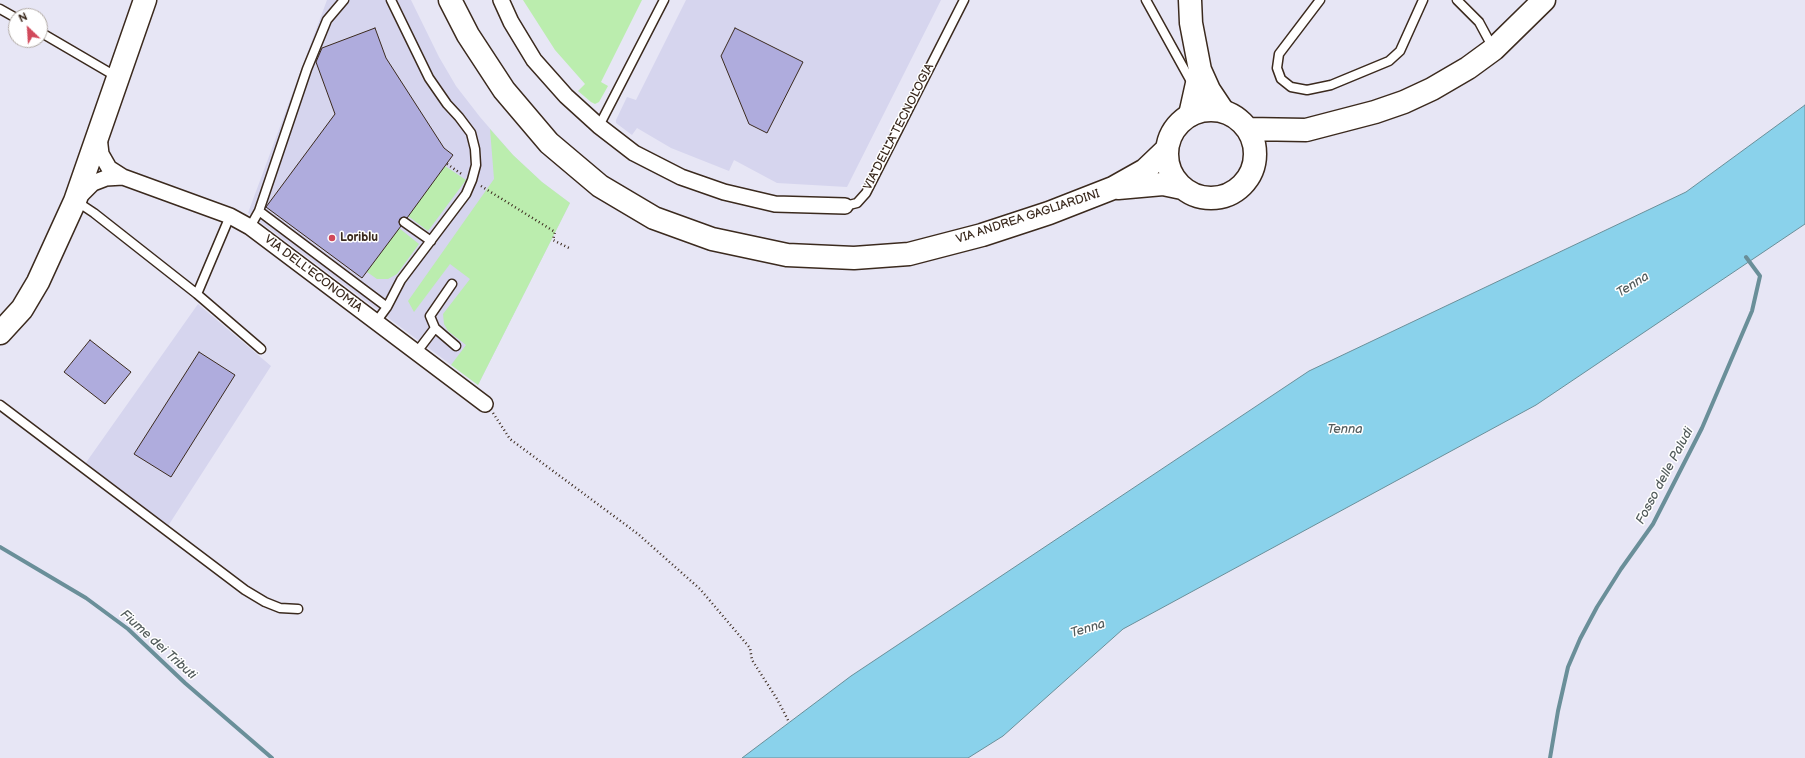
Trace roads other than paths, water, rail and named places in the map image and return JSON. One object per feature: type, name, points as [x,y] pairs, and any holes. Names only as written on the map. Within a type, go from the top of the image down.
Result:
[{"type":"main road","points":[[0,333],[22,309],[38,282],[75,201],[145,0]]},
{"type":"main road","name":"VIA ANDREA GAGLIARDINI","points":[[450,0],[468,35],[504,90],[549,143],[600,186],[654,218],[712,239],[787,255],[854,258],[910,254],[982,235],[1113,188]]},
{"type":"main road","points":[[1190,0],[1191,23],[1200,70],[1209,90],[1222,111]]},
{"type":"main road","points":[[1255,159],[1275,146],[1306,130],[1368,114],[1404,102],[1432,89],[1468,68],[1494,49],[1544,0]]},
{"type":"main road","points":[[1190,115],[1200,70]]},
{"type":"main road","points":[[1113,188],[1164,184],[1182,188],[1194,195],[1208,199],[1221,198],[1228,195],[1244,184],[1252,172],[1255,159],[1254,143],[1248,129],[1232,115],[1222,111],[1211,110],[1200,111],[1190,115],[1179,124],[1171,136],[1167,149],[1170,170],[1173,177],[1182,188]]},
{"type":"main road","points":[[1248,129],[1306,130]]},
{"type":"main road","points":[[1113,188],[1145,170],[1167,149]]},
{"type":"street","name":"VIA DELLA TECNOLOGIA","points":[[500,0],[511,22],[534,60],[566,96],[599,126],[634,152],[681,177],[724,192],[775,204],[845,206]]},
{"type":"street","points":[[99,132],[101,154],[108,173]]},
{"type":"street","points":[[84,175],[91,167],[108,173]]},
{"type":"street","points":[[75,201],[93,183],[108,173]]},
{"type":"street","name":"VIA DELL'ECONOMIA","points":[[108,173],[123,177],[230,216],[250,227],[485,404]]},
{"type":"lane","points":[[250,227],[259,210],[307,69],[326,20],[344,0]]},
{"type":"lane","points":[[376,322],[387,307],[401,280],[466,194],[476,165],[475,149],[470,133],[429,78],[391,0]]},
{"type":"lane","points":[[599,126],[664,0]]},
{"type":"lane","name":"VIA DELLA TECNOLOGIA","points":[[845,206],[857,202],[866,193],[964,0]]},
{"type":"lane","points":[[1146,0],[1196,92]]},
{"type":"lane","points":[[1320,0],[1280,54],[1277,68],[1281,79],[1291,87],[1307,90],[1331,85],[1389,61],[1400,51],[1423,0]]},
{"type":"lane","points":[[1457,0],[1479,22],[1494,49]]},
{"type":"lane","points":[[48,37],[118,78]]},
{"type":"lane","points":[[75,201],[94,213],[197,294],[261,349]]},
{"type":"lane","points":[[259,210],[387,307]]},
{"type":"lane","points":[[197,294],[230,216]]},
{"type":"lane","points":[[404,222],[431,241]]},
{"type":"lane","points":[[452,284],[430,316],[435,328],[456,346]]},
{"type":"lane","points":[[416,353],[435,328]]},
{"type":"lane","points":[[0,405],[245,590],[265,602],[280,608],[298,609]]},
{"type":"water","name":"Tenna","points":[[1805,105],[1805,224],[1536,405],[1123,629],[1003,736],[968,758],[742,758],[851,676],[1309,371],[1686,192]]},
{"type":"waterway","name":"Fosso delle Paludi","points":[[1550,758],[1558,711],[1568,667],[1580,639],[1597,607],[1621,569],[1653,524],[1702,428],[1752,311],[1760,276],[1746,257]]},
{"type":"waterway","name":"Fiume dei Tributi","points":[[0,547],[86,598],[128,629],[185,683],[272,758]]},
{"type":"place","name":"Loriblu","points":[[332,238]]}]
